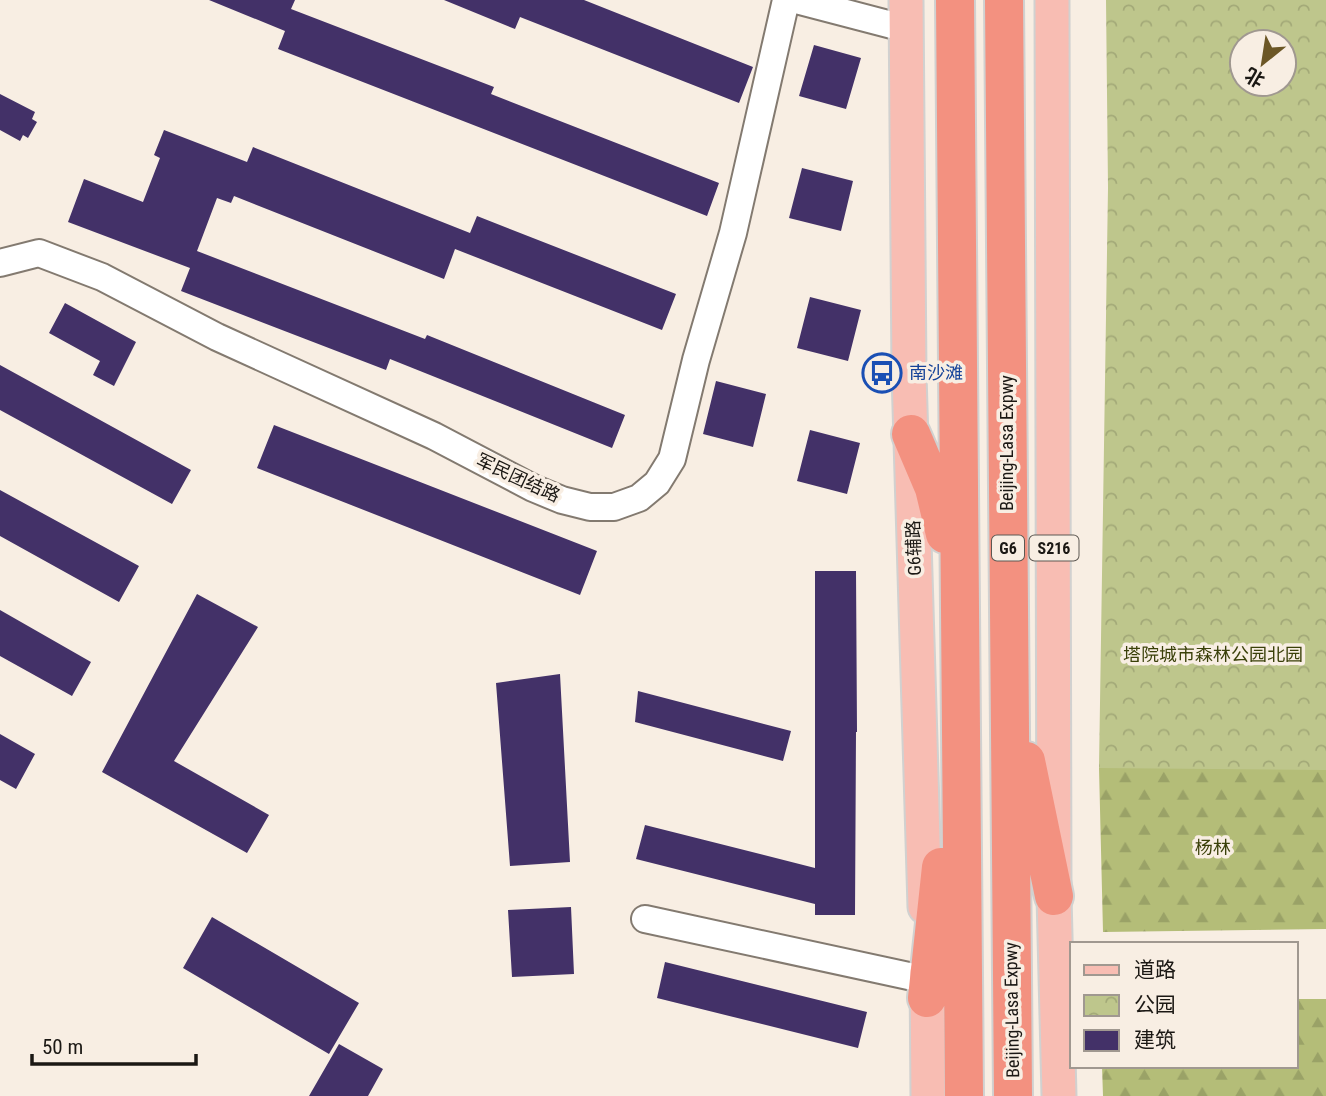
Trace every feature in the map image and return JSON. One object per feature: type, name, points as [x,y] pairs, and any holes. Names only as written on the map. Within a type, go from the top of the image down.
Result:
[{"type":"highway","points":[[955,0],[964,1096]]},
{"type":"highway","name":"Beijing-Lasa Expwy","points":[[1004,0],[1013,1096]]},
{"type":"highway","points":[[911,434],[934,488],[960,583]]},
{"type":"highway","points":[[1008,674],[1054,896]]},
{"type":"highway","points":[[927,989],[960,681]]},
{"type":"main road","name":"S216","points":[[1052,0],[1054,896],[1059,1096]]},
{"type":"main road","name":"G6辅路","points":[[906,13],[911,434],[928,1096]]},
{"type":"street","name":"军民团结路","points":[[0,262],[39,253],[102,277],[218,337],[435,436],[533,488],[562,500],[590,507],[614,507],[639,498],[657,483],[672,459],[696,360],[733,233],[786,0]]},
{"type":"street","points":[[796,0],[906,13]]},
{"type":"street","points":[[863,0],[906,13]]},
{"type":"street","points":[[645,919],[927,989]]},
{"type":"green space","name":"塔院城市森林公园北园","points":[[1106,0],[1326,0],[1326,770],[1099,768],[1108,188]]},
{"type":"green space","name":"杨林","points":[[1326,765],[1326,929],[1103,932],[1099,768]]},
{"type":"green space","points":[[1298,999],[1326,999],[1326,1096],[1103,1096],[1102,1068],[1298,1068]]},
{"type":"building","points":[[209,0],[295,0],[291,9],[494,87],[491,94],[719,183],[707,216],[278,49],[285,31]]},
{"type":"building","points":[[444,0],[584,0],[753,67],[739,103],[520,17],[515,29]]},
{"type":"building","points":[[814,45],[861,58],[846,109],[799,96]]},
{"type":"building","points":[[0,94],[35,112],[32,119],[37,122],[28,138],[23,135],[20,141],[0,130]]},
{"type":"building","points":[[164,130],[247,162],[253,147],[470,233],[477,216],[676,294],[662,330],[455,249],[444,279],[234,196],[231,203],[217,198],[197,251],[425,339],[427,335],[625,415],[612,448],[390,359],[386,370],[181,291],[190,268],[68,222],[84,179],[143,202],[160,158],[154,155]]},
{"type":"building","points":[[802,168],[853,181],[841,231],[789,218]]},
{"type":"building","points":[[810,297],[861,310],[848,361],[797,348]]},
{"type":"building","points":[[65,303],[136,342],[114,386],[93,375],[100,361],[49,333]]},
{"type":"building","points":[[0,365],[191,470],[172,504],[0,410]]},
{"type":"building","points":[[716,381],[766,394],[753,447],[703,434]]},
{"type":"building","points":[[274,425],[597,551],[580,595],[257,468]]},
{"type":"building","points":[[810,430],[860,443],[847,494],[797,481]]},
{"type":"building","points":[[0,490],[139,566],[119,602],[0,536]]},
{"type":"building","points":[[815,571],[856,571],[855,915],[815,915],[815,904],[636,859],[645,825],[815,868]]},
{"type":"building","points":[[197,594],[258,627],[174,761],[269,815],[247,853],[102,772]]},
{"type":"building","points":[[0,610],[91,662],[72,696],[0,656]]},
{"type":"building","points":[[560,674],[570,862],[510,866],[496,683]]},
{"type":"building","points":[[638,691],[791,731],[783,761],[635,722]]},
{"type":"building","points":[[0,734],[35,754],[16,789],[0,780]]},
{"type":"building","points":[[571,907],[574,974],[512,977],[508,910]]},
{"type":"building","points":[[212,917],[359,1003],[329,1054],[183,968]]},
{"type":"building","points":[[665,962],[867,1012],[858,1048],[657,998]]},
{"type":"building","points":[[339,1044],[383,1069],[368,1096],[309,1096]]},
{"type":"place","name":"南沙滩","points":[[882,373]]}]
